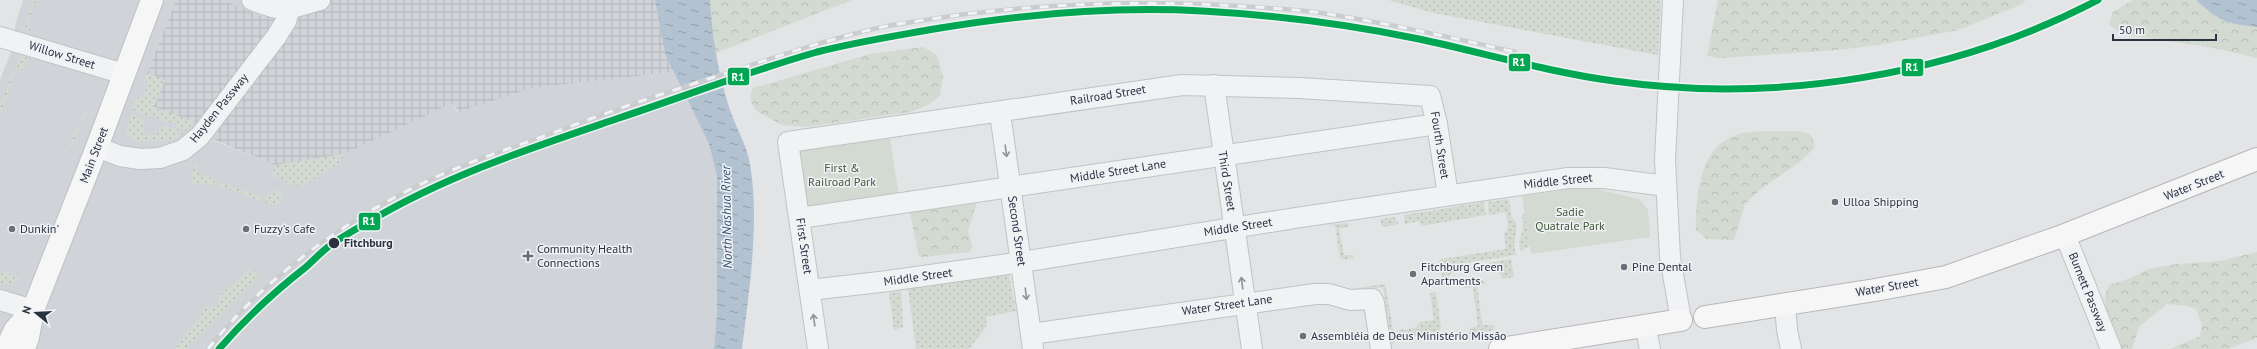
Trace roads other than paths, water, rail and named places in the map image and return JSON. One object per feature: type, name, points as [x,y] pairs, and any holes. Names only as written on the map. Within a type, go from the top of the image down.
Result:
[{"type":"main road","name":"Main Street","points":[[24,349],[33,310],[97,147],[152,0]]},
{"type":"main road","name":"Water Street","points":[[1500,349],[1785,304],[1946,276],[2065,235],[2257,159]]},
{"type":"main road","name":"Main Street","points":[[6,349],[15,330],[33,310]]},
{"type":"street","points":[[252,0],[278,9],[288,10],[320,0]]},
{"type":"street","points":[[1673,0],[1665,160],[1670,257],[1681,320]]},
{"type":"street","name":"Hayden Passway","points":[[97,147],[120,156],[148,159],[170,155],[192,144],[276,36],[286,21],[288,10]]},
{"type":"street","name":"Willow Street","points":[[0,36],[124,74]]},
{"type":"street","name":"Railroad Street","points":[[788,142],[1000,113],[1153,88],[1182,85],[1214,85],[1430,96]]},
{"type":"street","name":"Third Street","points":[[1214,85],[1223,155],[1235,228],[1244,303],[1252,349]]},
{"type":"street","name":"Fourth Street","points":[[1430,96],[1437,124],[1448,195]]},
{"type":"street","name":"Second Street","points":[[1000,113],[1032,342]]},
{"type":"street","name":"Middle Street Lane","points":[[800,218],[1437,124]]},
{"type":"street","name":"First Street","points":[[788,142],[818,349]]},
{"type":"street","name":"Middle Street","points":[[810,290],[888,281],[1022,262],[1448,195],[1580,177],[1604,178],[1666,186]]},
{"type":"street","name":"Burnett Passway","points":[[2065,235],[2111,349]]},
{"type":"street","name":"Water Street Lane","points":[[1032,342],[1244,303],[1316,294],[1329,294],[1350,300],[1370,298],[1374,303],[1381,349]]},
{"type":"street","points":[[0,300],[33,310]]},
{"type":"street","points":[[1785,304],[1787,330],[1791,349]]},
{"type":"street","points":[[1645,325],[1650,349]]},
{"type":"water","name":"North Nashua River","points":[[655,0],[710,0],[714,41],[725,94],[744,143],[750,164],[753,186],[754,233],[742,349],[714,349],[717,312],[717,176],[709,144],[665,54]]},
{"type":"water","points":[[2196,0],[2257,0],[2257,27],[2230,23],[2211,13]]},
{"type":"railway","points":[[219,349],[261,306],[328,247],[343,236],[429,190],[523,151],[742,75],[817,52],[876,39],[1001,19],[1068,12],[1135,10],[1202,11],[1257,15],[1365,29],[1419,39],[1565,73],[1614,81],[1675,87],[1738,89],[1800,86],[1862,78],[1924,65],[1984,48],[2042,26],[2098,0]]},
{"type":"railway","points":[[208,349],[252,300],[304,256],[359,218],[417,186],[470,163],[643,100],[804,48],[882,27],[958,15],[1002,10],[1092,4],[1136,3],[1226,5],[1315,12],[1366,20],[1515,52]]},
{"type":"place","name":"Ulloa Shipping","points":[[1835,202]]},
{"type":"place","name":"Dunkin'","points":[[12,229]]},
{"type":"place","name":"Fuzzy's Cafe","points":[[246,229]]},
{"type":"place","name":"Fitchburg","points":[[334,243]]},
{"type":"place","name":"Community Health Connections","points":[[528,256]]},
{"type":"place","name":"Pine Dental","points":[[1624,267]]},
{"type":"place","name":"Fitchburg Green Apartments","points":[[1413,274]]},
{"type":"place","name":"Assembléia de Deus Ministério Missão","points":[[1303,336]]},
{"type":"park label","name":"First & Railroad Park","points":[[842,175]]},
{"type":"park label","name":"Sadie Quatrale Park","points":[[1570,219]]}]
